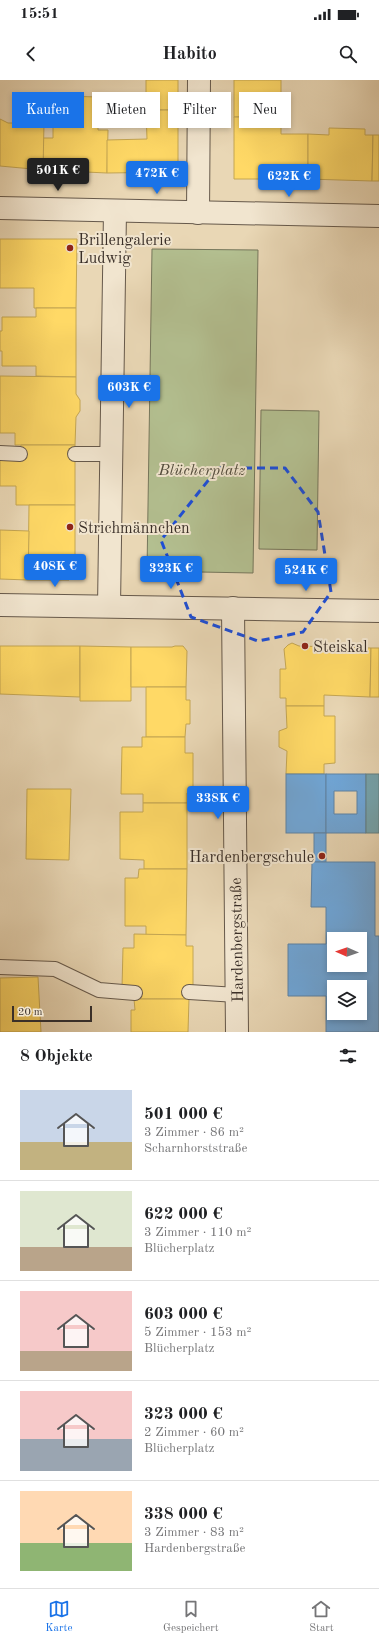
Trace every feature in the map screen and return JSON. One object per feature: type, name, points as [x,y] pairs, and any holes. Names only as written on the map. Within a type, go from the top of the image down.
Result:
[{"type":"street","points":[[198,213],[199,80]]},
{"type":"street","points":[[0,208],[379,216]]},
{"type":"street","points":[[109,606],[115,211]]},
{"type":"street","points":[[0,605],[379,611]]},
{"type":"street","name":"Hardenbergstraße","points":[[233,608],[237,1032]]},
{"type":"lane","points":[[0,453],[20,454]]},
{"type":"lane","points":[[75,454],[111,454]]},
{"type":"lane","points":[[0,967],[55,969],[98,990],[135,993]]},
{"type":"lane","points":[[189,992],[237,995]]},
{"type":"highlighted area","points":[[218,468],[285,468],[318,512],[331,592],[303,632],[258,641],[191,617],[161,540]]},
{"type":"green space","name":"Blücherplatz","points":[[152,249],[258,250],[253,573],[147,571]]},
{"type":"green space","points":[[261,410],[319,411],[317,550],[259,549]]},
{"type":"building: Wohnen","points":[[146,80],[178,80],[178,92],[168,92],[168,110],[160,110],[160,92],[146,92]]},
{"type":"building: Wohnen","points":[[234,80],[281,80],[281,92],[239,92],[239,117],[234,117]]},
{"type":"building: Wohnen","points":[[84,97],[92,97],[92,128],[98,128],[98,130],[108,130],[107,173],[43,170],[43,138],[53,138],[53,128],[84,128]]},
{"type":"building: Wohnen","points":[[160,110],[168,110],[168,128],[178,128],[178,172],[107,173],[107,140],[147,139],[147,128],[160,128]]},
{"type":"building: Wohnen","points":[[234,117],[239,117],[239,128],[281,128],[281,134],[308,134],[308,179],[234,179]]},
{"type":"building: Wohnen","points":[[0,119],[8,123],[12,123],[12,128],[44,128],[43,170],[0,166]]},
{"type":"building: Wohnen","points":[[329,128],[365,129],[365,135],[373,135],[372,181],[308,179],[308,134],[329,135]]},
{"type":"building: Wohnen","points":[[373,135],[379,135],[379,181],[372,181]]},
{"type":"building: Wohnen","points":[[0,239],[77,239],[76,308],[34,308],[34,288],[0,288]]},
{"type":"building: Wohnen","points":[[36,308],[76,308],[76,377],[36,376],[36,366],[2,366],[0,331],[2,331],[2,317],[36,317]]},
{"type":"building: Wohnen","points":[[0,376],[76,377],[76,394],[80,400],[80,411],[76,417],[75,445],[15,445],[15,433],[0,433]]},
{"type":"building: Wohnen","points":[[21,445],[75,445],[75,505],[16,505],[16,486],[0,486],[0,460],[20,454]]},
{"type":"building: Wohnen","points":[[29,505],[75,505],[75,573],[69,580],[28,580]]},
{"type":"building: Wohnen","points":[[0,530],[29,531],[28,580],[0,579]]},
{"type":"building: Wohnen","points":[[292,643],[299,646],[371,648],[370,697],[324,695],[324,706],[286,706],[286,698],[280,698],[280,669],[286,669],[284,649]]},
{"type":"building: Wohnen","points":[[0,646],[80,646],[80,697],[0,694]]},
{"type":"building: Wohnen","points":[[80,646],[131,647],[131,701],[80,701]]},
{"type":"building: Wohnen","points":[[183,646],[187,651],[186,687],[131,687],[131,647]]},
{"type":"building: Wohnen","points":[[371,648],[379,648],[379,697],[370,697]]},
{"type":"building: Wohnen","points":[[146,687],[186,687],[186,700],[190,700],[190,724],[186,724],[185,737],[146,737]]},
{"type":"building: Wohnen","points":[[286,706],[324,706],[324,716],[335,716],[335,763],[324,764],[324,774],[286,774],[287,751],[279,747],[279,731],[287,728]]},
{"type":"building: Wohnen","points":[[142,737],[185,737],[185,753],[193,753],[193,793],[187,793],[187,803],[143,803],[143,794],[121,794],[122,747],[142,747]]},
{"type":"building: Wohnen","points":[[27,789],[71,789],[69,860],[26,859]]},
{"type":"building: Wohnen","points":[[143,803],[187,803],[187,869],[144,869],[144,860],[120,859],[120,812],[143,812]]},
{"type":"building: Wohnen","points":[[139,869],[187,869],[186,935],[146,935],[146,926],[125,926],[125,878],[138,878]]},
{"type":"building: Wohnen","points":[[134,934],[186,935],[186,946],[193,946],[193,986],[189,986],[189,999],[134,999],[122,988],[123,948],[134,948]]},
{"type":"building: Wohnen","points":[[38,977],[41,1032],[0,1032],[0,978]]},
{"type":"building: Wohnen","points":[[134,999],[189,999],[188,1032],[131,1032],[131,1010],[135,1010]]},
{"type":"building: Schulen","points":[[286,774],[326,774],[326,833],[286,833]]},
{"type":"building: Schulen","points":[[326,774],[366,774],[366,833],[326,833]],"holes":[[[334,791],[357,791],[357,814],[334,814]]]},
{"type":"building: Schulen","points":[[314,833],[326,833],[326,862],[314,862]]},
{"type":"building: Schulen","points":[[312,862],[375,862],[375,936],[379,936],[379,1032],[326,1032],[326,996],[288,996],[288,944],[326,944],[326,907],[311,907]]},
{"type":"building: Öffentlich","points":[[366,774],[379,774],[379,833],[366,833]]},
{"type":"place","name":"Brillengalerie Ludwig","points":[[70,248]]},
{"type":"place","name":"Strichmännchen","points":[[70,527]]},
{"type":"place","name":"Steiskal","points":[[305,646]]},
{"type":"place","name":"Hardenbergschule","points":[[322,856]]}]
